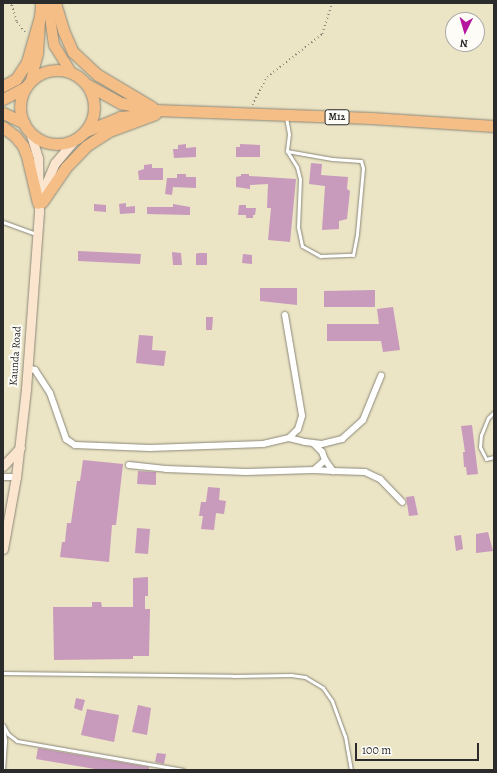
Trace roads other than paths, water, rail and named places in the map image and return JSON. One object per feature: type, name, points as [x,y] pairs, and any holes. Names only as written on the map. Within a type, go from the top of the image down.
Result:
[{"type":"highway","points":[[55,3],[63,30],[73,52],[98,75],[155,112]]},
{"type":"highway","points":[[3,86],[16,79],[27,62],[41,8]]},
{"type":"highway","points":[[3,99],[50,70],[71,72]]},
{"type":"highway","name":"M12","points":[[71,72],[88,85],[121,103],[155,112]]},
{"type":"highway","points":[[27,128],[20,112],[21,99],[29,84]]},
{"type":"highway","name":"M12","points":[[3,113],[27,128],[39,139],[50,143],[62,143],[74,140],[84,132],[92,122],[94,109],[93,97],[88,85]]},
{"type":"highway","name":"M12","points":[[84,132],[120,117],[180,110],[371,118],[494,126]]},
{"type":"highway","points":[[40,205],[66,167],[86,146],[109,131],[155,112]]},
{"type":"highway","points":[[3,127],[15,136],[23,146],[40,205]]},
{"type":"main road","points":[[48,3],[54,45],[71,72]]},
{"type":"main road","points":[[29,84],[38,54],[41,8]]},
{"type":"main road","name":"Kaunda Road","points":[[3,549],[5,513],[16,477],[20,448],[40,205],[38,158],[27,128]]},
{"type":"main road","name":"Kaunda Road","points":[[40,205],[45,186],[55,163],[74,140]]},
{"type":"main road","points":[[3,466],[20,448]]},
{"type":"street","points":[[285,315],[302,416],[298,429],[290,438]]},
{"type":"street","points":[[27,368],[35,370],[50,392],[66,439],[75,445],[156,448],[264,444],[290,438],[322,444],[342,439],[363,420],[381,376]]},
{"type":"street","points":[[313,443],[322,452],[325,460],[333,471]]},
{"type":"street","points":[[314,470],[325,460]]},
{"type":"street","points":[[129,465],[166,469],[246,472],[314,470],[365,472],[380,479],[402,502]]},
{"type":"street","points":[[3,477],[16,477]]},
{"type":"lane","points":[[286,115],[289,134],[287,151],[297,167],[300,179],[298,227],[302,246],[320,256],[353,255],[358,227],[363,168],[362,161],[332,159],[287,151]]},
{"type":"lane","points":[[3,222],[37,235]]},
{"type":"lane","points":[[494,412],[488,418],[481,435],[480,447],[486,459],[494,457]]},
{"type":"lane","points":[[3,673],[233,676],[291,675],[305,677],[323,688],[332,700],[345,736],[351,770]]},
{"type":"lane","points":[[3,725],[5,740],[3,768]]},
{"type":"lane","points":[[3,725],[8,734],[17,741],[183,770]]}]
